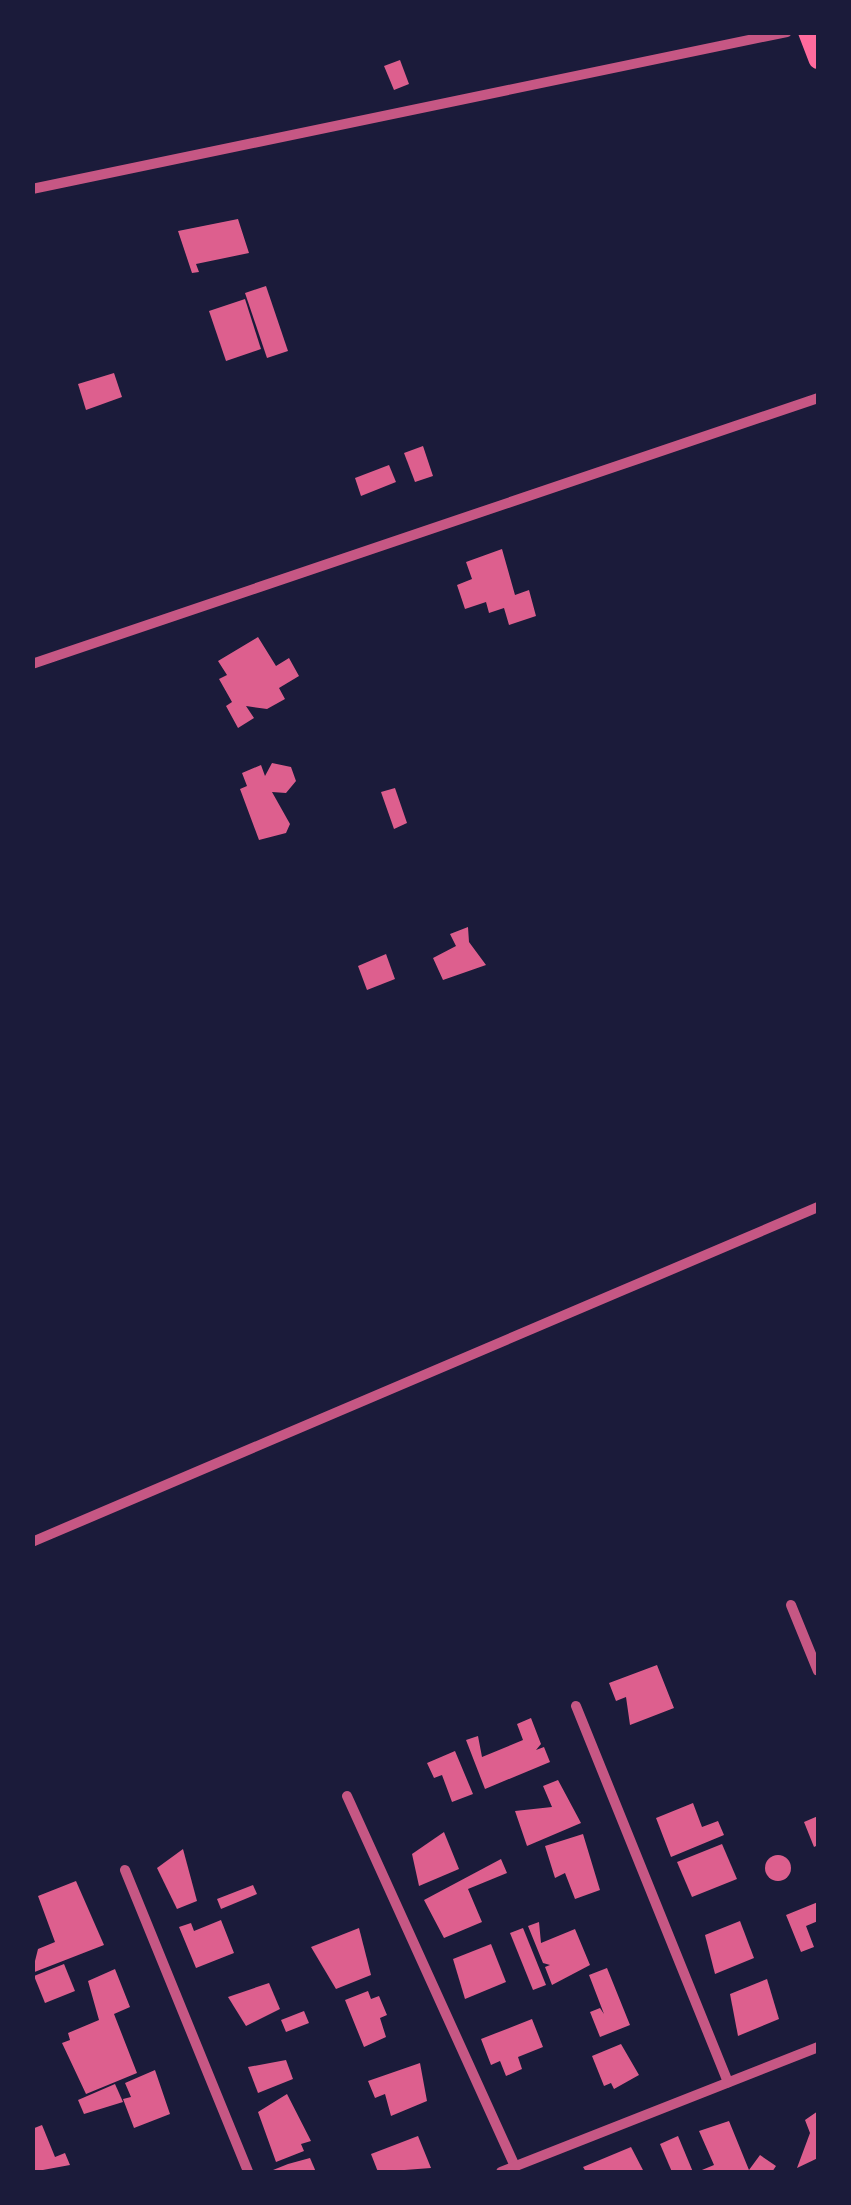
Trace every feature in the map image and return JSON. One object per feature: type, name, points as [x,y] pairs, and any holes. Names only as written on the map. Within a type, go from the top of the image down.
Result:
[{"type":"main road","points":[[807,32],[818,60]]},
{"type":"street","points":[[32,189],[787,32]]},
{"type":"street","points":[[32,664],[818,398]]},
{"type":"street","points":[[32,1542],[818,1208]]},
{"type":"street","points":[[792,1605],[818,1671]]},
{"type":"street","points":[[576,1706],[728,2083]]},
{"type":"street","points":[[348,1796],[514,2167]]},
{"type":"street","points":[[126,1870],[248,2172]]},
{"type":"street","points":[[501,2172],[818,2047]]},
{"type":"building","points":[[400,60],[409,84],[394,90],[384,66]]},
{"type":"building","points":[[238,219],[249,253],[196,264],[199,272],[192,273],[178,231]]},
{"type":"building","points":[[266,286],[288,351],[267,358],[245,293]]},
{"type":"building","points":[[245,299],[261,349],[226,361],[209,311]]},
{"type":"building","points":[[114,373],[122,397],[86,410],[78,384]]},
{"type":"building","points":[[423,446],[433,476],[415,482],[404,453]]},
{"type":"building","points":[[389,465],[396,482],[361,496],[355,478]]},
{"type":"building","points":[[502,549],[515,595],[529,590],[536,616],[509,625],[504,608],[489,613],[486,602],[465,609],[457,585],[472,579],[466,562]]},
{"type":"building","points":[[258,637],[276,666],[289,658],[299,676],[279,688],[285,699],[267,709],[246,706],[254,718],[238,728],[226,706],[232,702],[219,679],[227,675],[218,661]]},
{"type":"building","points":[[272,763],[291,767],[296,781],[286,793],[272,792],[290,824],[286,833],[259,840],[240,789],[247,786],[242,773],[261,765],[265,776]]},
{"type":"building","points":[[395,788],[407,823],[394,829],[381,792]]},
{"type":"building","points":[[468,927],[469,942],[486,965],[443,980],[433,958],[456,946],[450,934]]},
{"type":"building","points":[[386,954],[395,979],[367,990],[358,966]]},
{"type":"building","points":[[657,1665],[674,1708],[630,1725],[626,1697],[616,1701],[609,1683]]},
{"type":"building","points":[[531,1718],[541,1744],[536,1750],[544,1747],[550,1762],[485,1789],[466,1740],[478,1736],[482,1757],[523,1740],[517,1724]]},
{"type":"building","points":[[455,1751],[473,1794],[452,1802],[442,1775],[434,1778],[427,1763]]},
{"type":"building","points":[[558,1780],[581,1823],[527,1846],[515,1811],[552,1807],[543,1786]]},
{"type":"building","points":[[693,1803],[702,1827],[718,1821],[724,1835],[671,1857],[656,1818]]},
{"type":"building","points":[[818,1816],[818,1845],[814,1847],[804,1822]]},
{"type":"building","points":[[444,1832],[459,1869],[419,1886],[412,1854]]},
{"type":"building","points":[[583,1834],[600,1890],[575,1899],[565,1873],[555,1878],[545,1846]]},
{"type":"building","points":[[722,1844],[737,1879],[692,1897],[677,1862]]},
{"type":"building","points":[[183,1849],[197,1901],[177,1909],[157,1868]]},
{"type":"building","points":[[778,1855],[787,1859],[791,1868],[787,1877],[778,1881],[769,1877],[765,1868],[769,1859]]},
{"type":"building","points":[[501,1859],[507,1873],[468,1889],[482,1922],[444,1938],[424,1900]]},
{"type":"building","points":[[76,1881],[104,1945],[32,1973],[38,1949],[55,1942],[38,1896]]},
{"type":"building","points":[[253,1885],[257,1894],[221,1909],[217,1899]]},
{"type":"building","points":[[818,1902],[818,1921],[806,1926],[814,1947],[801,1952],[786,1915]]},
{"type":"building","points":[[221,1920],[234,1953],[196,1968],[179,1927],[191,1923],[194,1931]]},
{"type":"building","points":[[740,1921],[754,1958],[715,1974],[705,1935]]},
{"type":"building","points":[[539,1922],[541,1943],[575,1929],[590,1965],[552,1985],[545,1967],[550,1965],[543,1963],[528,1926]]},
{"type":"building","points":[[359,1928],[371,1975],[336,1989],[311,1947]]},
{"type":"building","points":[[523,1928],[546,1985],[533,1990],[510,1933]]},
{"type":"building","points":[[491,1944],[506,1982],[465,1999],[453,1959]]},
{"type":"building","points":[[64,1964],[75,1991],[45,2003],[34,1976]]},
{"type":"building","points":[[607,1968],[630,2025],[600,2037],[590,2012],[600,2008],[604,2014],[589,1975]]},
{"type":"building","points":[[115,1969],[130,2007],[114,2014],[137,2073],[86,2094],[62,2043],[70,2040],[68,2033],[99,2020],[88,1981]]},
{"type":"building","points":[[767,1979],[779,2019],[738,2036],[730,1994]]},
{"type":"building","points":[[269,1983],[280,2009],[246,2026],[228,1997]]},
{"type":"building","points":[[368,1991],[371,1999],[379,1996],[387,2015],[380,2018],[386,2037],[364,2047],[345,2000]]},
{"type":"building","points":[[304,2011],[309,2023],[286,2032],[281,2020]]},
{"type":"building","points":[[532,2019],[543,2047],[518,2057],[522,2069],[506,2076],[500,2061],[491,2065],[481,2039]]},
{"type":"building","points":[[621,2044],[639,2075],[614,2089],[611,2083],[604,2086],[592,2056]]},
{"type":"building","points":[[286,2060],[293,2079],[258,2093],[248,2067]]},
{"type":"building","points":[[420,2063],[427,2101],[391,2116],[385,2094],[375,2098],[368,2081]]},
{"type":"building","points":[[155,2070],[170,2114],[134,2128],[123,2099],[131,2097],[125,2083]]},
{"type":"building","points":[[115,2084],[123,2102],[84,2114],[78,2100]]},
{"type":"building","points":[[287,2094],[311,2141],[301,2144],[304,2151],[276,2162],[258,2112]]},
{"type":"building","points":[[818,2111],[818,2158],[797,2168],[810,2133],[805,2120]]},
{"type":"building","points":[[729,2121],[749,2170],[760,2155],[776,2166],[772,2172],[697,2172],[714,2165],[699,2131]]},
{"type":"building","points":[[42,2125],[55,2157],[65,2153],[70,2165],[32,2172],[32,2129]]},
{"type":"building","points":[[418,2136],[431,2168],[378,2172],[371,2154]]},
{"type":"building","points":[[678,2136],[693,2172],[672,2172],[660,2144]]},
{"type":"building","points":[[631,2147],[644,2172],[586,2172],[583,2167]]},
{"type":"building","points":[[310,2158],[316,2172],[268,2172],[288,2164]]}]
